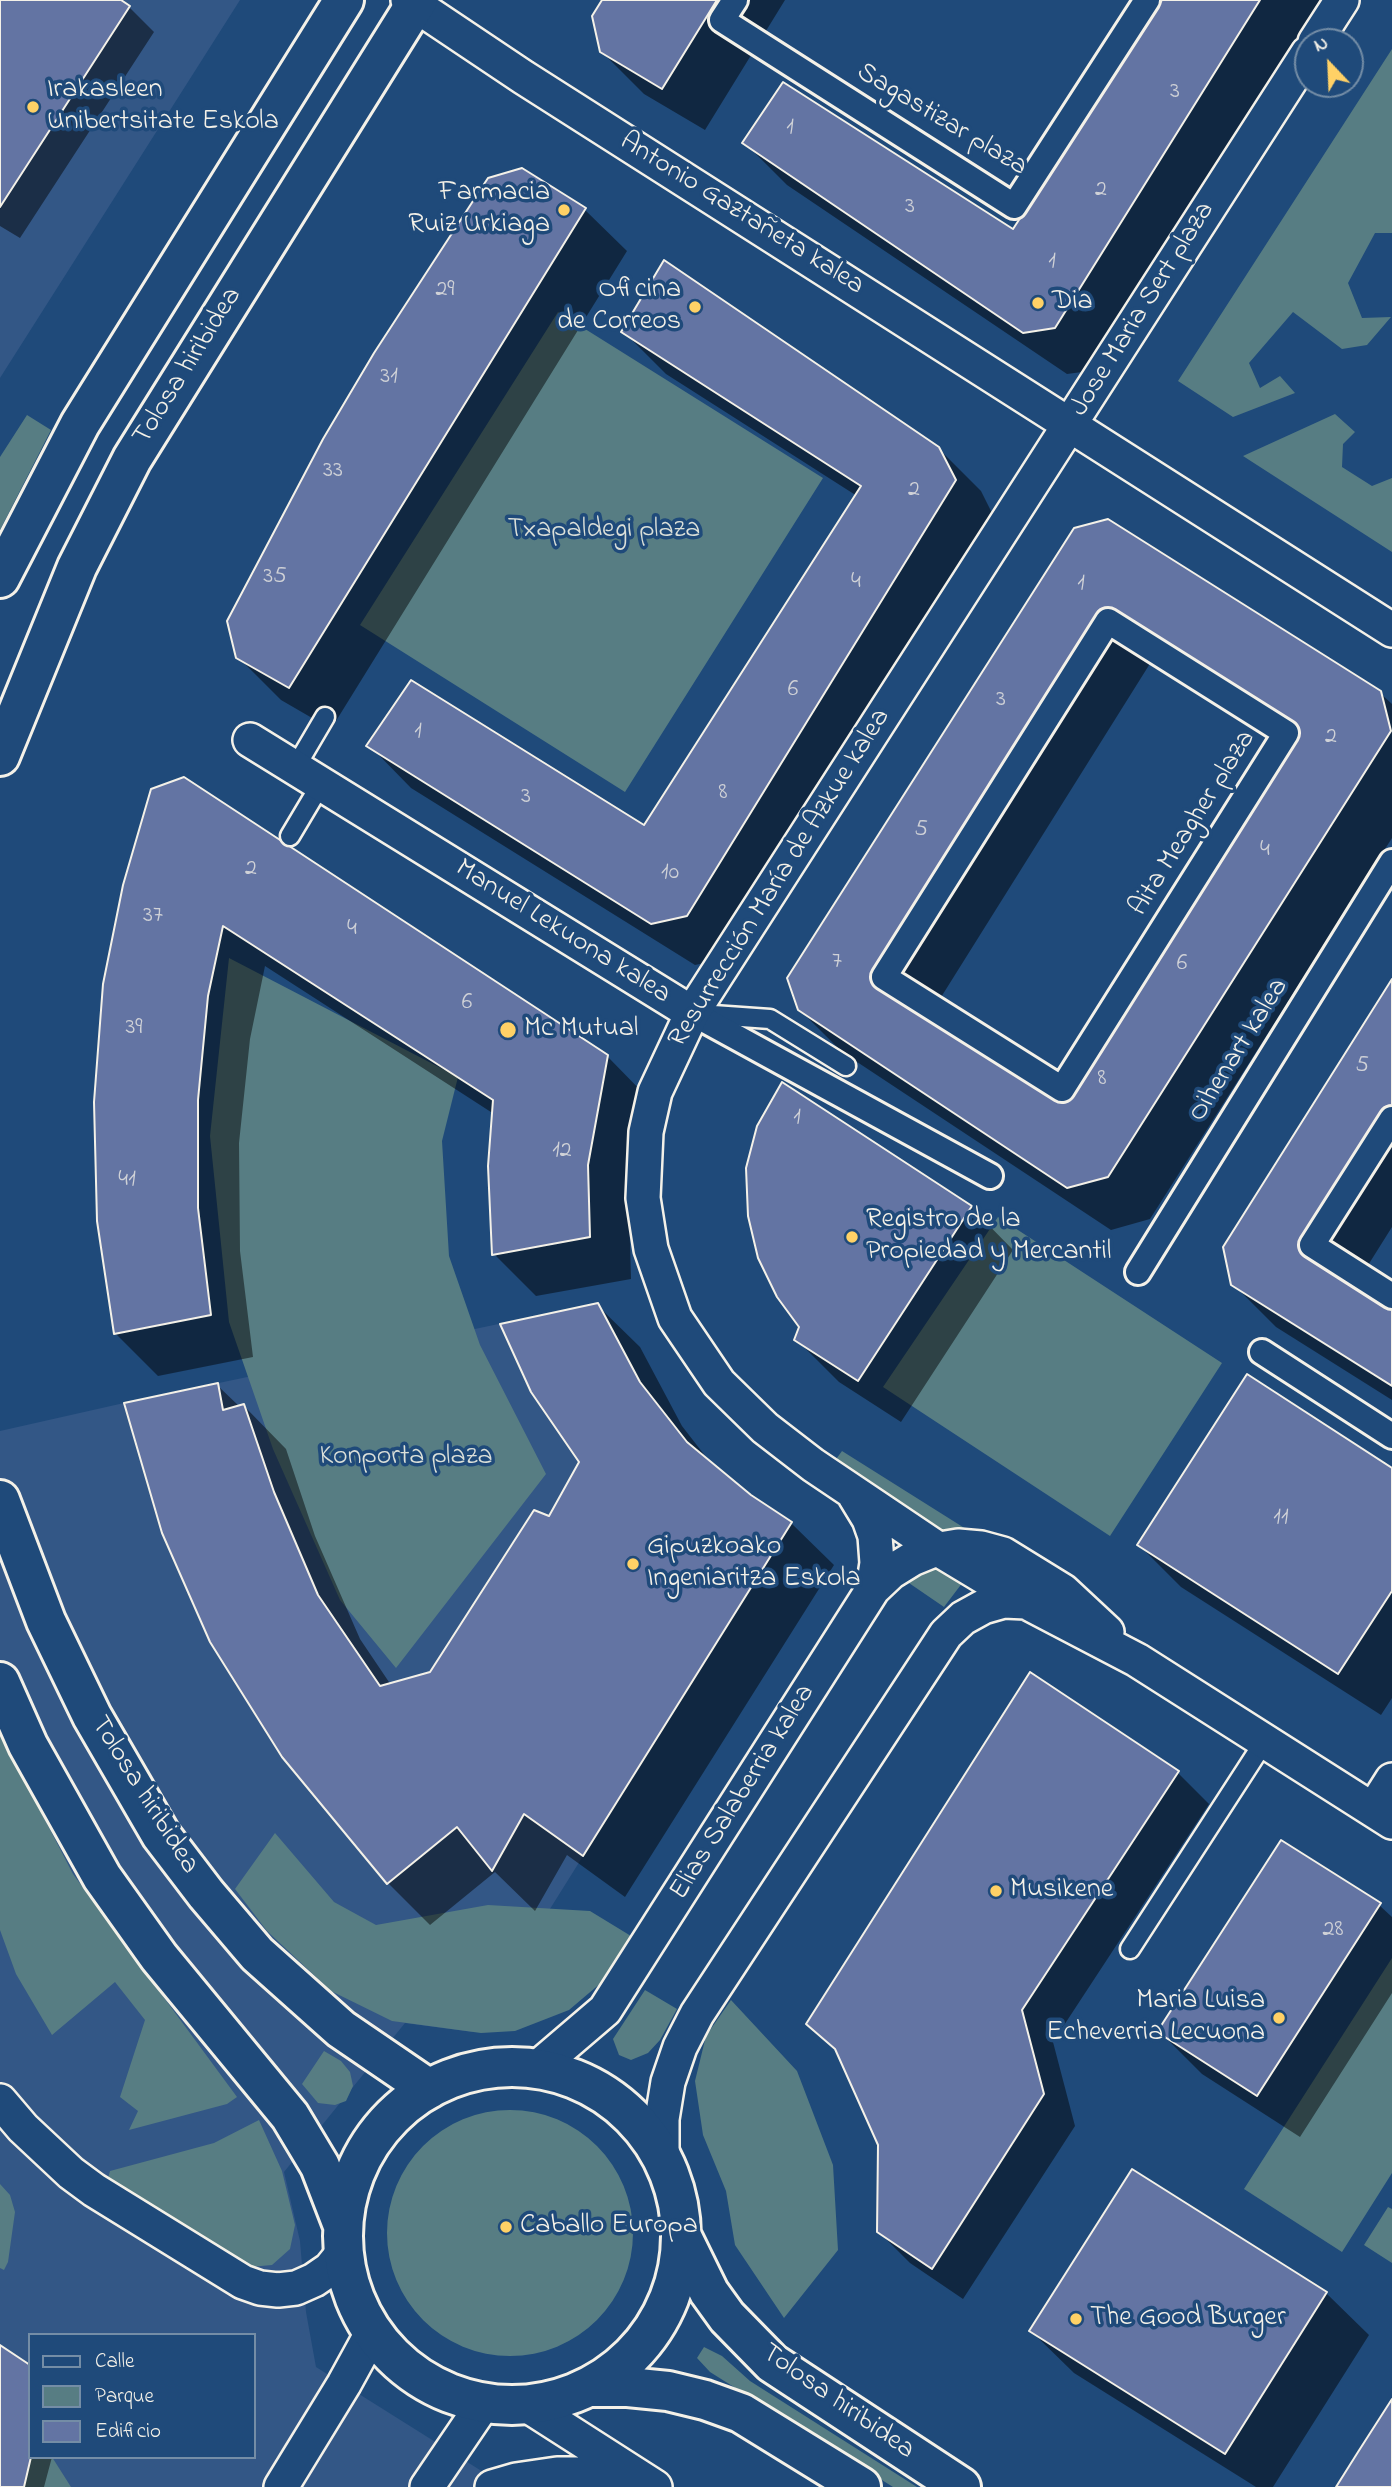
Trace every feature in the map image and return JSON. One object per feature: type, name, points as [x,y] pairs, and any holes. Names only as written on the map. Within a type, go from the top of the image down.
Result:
[{"type":"main road","points":[[0,578],[80,424],[344,0]]},
{"type":"main road","name":"Tolosa hiribidea","points":[[0,756],[77,567],[132,458],[414,2]]},
{"type":"main road","name":"Tolosa hiribidea","points":[[0,1500],[46,1622],[92,1716],[161,1835],[257,1954],[341,2029],[429,2089]]},
{"type":"main road","points":[[0,1682],[29,1745],[102,1877],[159,1957],[289,2116],[320,2166],[342,2238],[352,2295],[372,2333],[402,2367],[440,2391],[484,2403],[527,2405],[558,2399],[588,2387],[619,2367],[645,2340],[665,2308],[677,2273],[681,2235],[673,2182],[662,2157],[645,2131],[622,2108],[596,2089],[567,2076],[536,2069],[499,2068],[463,2074],[429,2089],[393,2116],[365,2152],[342,2238]]},
{"type":"main road","name":"Tolosa hiribidea","points":[[681,2235],[715,2300],[749,2341],[772,2363],[961,2487]]},
{"type":"main road","name":"Tolosa hiribidea","points":[[588,2387],[668,2391],[741,2413],[860,2487]]},
{"type":"street","name":"Sagastizar plaza","points":[[735,0],[722,20],[1014,206],[1147,0]]},
{"type":"street","points":[[1324,28],[1342,0]]},
{"type":"street","name":"Antonio Gaztañeta kalea","points":[[414,2],[523,77],[1069,423]]},
{"type":"street","name":"Jose Maria Sert plaza","points":[[1294,75],[1069,423],[1392,630]]},
{"type":"street","name":"Resurrección María de Azkue kalea","points":[[1069,423],[692,1013],[655,1092],[646,1132],[643,1198],[650,1249],[676,1318],[719,1383],[765,1428],[813,1465],[938,1549],[1026,1602],[1137,1660],[1382,1816]]},
{"type":"street","name":"Aita Meagher plaza","points":[[1108,621],[1286,733],[1062,1089],[884,977],[1108,621]]},
{"type":"street","name":"Manuel Lekuona kalea","points":[[250,740],[692,1013],[990,1177]]},
{"type":"street","name":"Oihenart kalea","points":[[1138,1272],[1392,862]]},
{"type":"street","points":[[1392,1119],[1312,1245],[1392,1296]]},
{"type":"street","points":[[1262,1352],[1392,1436]]},
{"type":"street","name":"Elias Salaberria kalea","points":[[536,2069],[606,2010],[873,1589],[877,1563],[875,1535],[860,1503],[849,1489]]},
{"type":"street","name":"Resurrección María de Azkue kalea","points":[[873,1589],[891,1572],[912,1559],[938,1549],[958,1546],[981,1548],[1003,1554],[1063,1591],[1137,1660]]},
{"type":"street","points":[[662,2157],[662,2119],[668,2082],[680,2047],[697,2014],[946,1634],[963,1618],[983,1606],[1004,1601],[1026,1602]]},
{"type":"street","points":[[1382,1816],[1392,1780]]},
{"type":"street","points":[[0,2101],[23,2128],[71,2173],[243,2282],[278,2290],[296,2288],[314,2280],[330,2269],[342,2238]]},
{"type":"street","points":[[281,2487],[344,2385],[372,2333]]},
{"type":"street","points":[[427,2487],[484,2403]]},
{"type":"street","points":[[527,2405],[645,2480]]},
{"type":"street","points":[[492,2487],[516,2480],[557,2474],[645,2480]]},
{"type":"lane","points":[[290,836],[325,717]]},
{"type":"lane","points":[[692,1013],[770,1019],[846,1066]]},
{"type":"lane","points":[[1130,1949],[1264,1742]]},
{"type":"shaded area","points":[[0,0],[240,0],[0,378]]},
{"type":"shaded area","points":[[598,1303],[640,1382],[687,1442],[751,1495],[792,1522],[473,2032],[405,2023],[284,2172],[300,2241],[306,2312],[316,2367],[507,2487],[0,2487],[0,1431]]},
{"type":"green space","points":[[1392,49],[1392,233],[1375,233],[1348,283],[1362,318],[1391,317],[1367,345],[1342,349],[1293,312],[1249,363],[1260,388],[1280,376],[1295,393],[1233,417],[1178,381],[1360,98],[1364,98],[1364,92]]},
{"type":"green space","name":"Txapaldegi plaza","points":[[558,312],[823,478],[625,792],[360,625]]},
{"type":"green space","points":[[1335,414],[1355,432],[1343,444],[1342,467],[1372,486],[1392,478],[1392,552],[1243,456]]},
{"type":"green space","points":[[27,415],[51,430],[0,530],[0,457]]},
{"type":"green space","name":"Konporta plaza","points":[[229,958],[458,1077],[442,1141],[449,1256],[480,1345],[546,1474],[396,1668],[340,1600],[273,1449],[229,1322],[210,1136]]},
{"type":"green space","points":[[998,1217],[1222,1363],[1110,1536],[883,1387]]},
{"type":"green space","points":[[842,1451],[966,1529],[938,1532],[834,1462]]},
{"type":"green space","points":[[933,1563],[963,1582],[944,1607],[906,1581]]},
{"type":"green space","points":[[0,1733],[73,1874],[237,2097],[227,2104],[129,2130],[138,2111],[120,2097],[145,2020],[115,1982],[52,2035],[16,1974],[0,1930]]},
{"type":"green space","points":[[275,1833],[334,1902],[376,1925],[488,1905],[590,1911],[631,1936],[602,1982],[569,2010],[515,2031],[481,2033],[392,2021],[331,1991],[267,1931],[235,1889]]},
{"type":"green space","points":[[1392,1958],[1392,2173],[1342,2252],[1244,2189]]},
{"type":"green space","points":[[645,1990],[677,2009],[660,2040],[648,2053],[631,2060],[619,2055],[613,2039]]},
{"type":"green space","points":[[731,2000],[797,2071],[833,2165],[838,2250],[784,2318],[735,2245],[726,2191],[703,2135],[695,2081],[706,2036]]},
{"type":"green space","points":[[324,2051],[341,2061],[350,2072],[353,2086],[346,2101],[335,2105],[318,2103],[302,2084]]},
{"type":"green space","points":[[510,2110],[534,2112],[557,2119],[597,2146],[624,2186],[631,2209],[631,2257],[624,2280],[597,2320],[557,2347],[534,2354],[510,2356],[486,2354],[463,2347],[423,2320],[396,2280],[389,2257],[387,2233],[389,2209],[396,2186],[423,2146],[463,2119],[486,2112]]},
{"type":"green space","points":[[259,2120],[282,2171],[295,2225],[290,2249],[272,2265],[250,2267],[107,2182],[110,2171],[214,2143]]},
{"type":"green space","points":[[0,2184],[10,2195],[15,2212],[8,2262],[4,2270],[0,2268]]},
{"type":"green space","points":[[1388,2207],[1392,2209],[1392,2263],[1364,2245]]},
{"type":"green space","points":[[704,2347],[722,2356],[750,2381],[917,2487],[893,2487],[710,2372],[697,2358]]},
{"type":"green space","points":[[31,2459],[53,2459],[71,2487],[24,2487]]},
{"type":"building","name":"Irakasleen Unibertsitate Eskola","points":[[0,0],[121,0],[130,6],[0,207]]},
{"type":"building","points":[[602,0],[717,0],[662,89],[600,52],[592,16]]},
{"type":"building","points":[[1162,0],[1260,0],[1055,328],[1023,333],[742,143],[783,82],[1013,229]]},
{"type":"building","points":[[522,168],[586,208],[289,688],[236,658],[227,621],[323,439],[374,353],[488,178]]},
{"type":"building","points":[[664,260],[939,447],[956,480],[687,916],[651,924],[366,746],[411,680],[644,825],[861,486],[621,332]]},
{"type":"building","points":[[1108,519],[1381,691],[1391,731],[1108,1177],[1067,1188],[798,1010],[787,978],[1074,528]],"holes":[[[1108,621],[1286,733],[1062,1089],[884,977]]]},
{"type":"building","points":[[184,777],[608,1055],[588,1165],[590,1237],[492,1255],[488,1166],[493,1100],[223,926],[208,996],[198,1100],[198,1208],[211,1315],[114,1334],[97,1221],[94,1102],[103,984],[123,885],[151,789]]},
{"type":"building","points":[[1392,979],[1392,1119],[1312,1245],[1392,1296],[1392,1386],[1231,1285],[1223,1247]]},
{"type":"building","name":"Registro de la Propiedad y Mercantil","points":[[782,1082],[972,1206],[858,1381],[794,1340],[799,1327],[777,1297],[758,1258],[748,1216],[746,1168],[757,1126]]},
{"type":"building","name":"Gipuzkoako Ingeniaritza Eskola","points":[[598,1303],[640,1382],[687,1442],[751,1495],[792,1522],[583,1856],[524,1814],[492,1871],[457,1827],[387,1884],[282,1757],[210,1642],[162,1533],[124,1403],[218,1383],[223,1410],[244,1404],[274,1492],[318,1595],[380,1686],[430,1672],[534,1510],[549,1516],[579,1462],[531,1392],[500,1324]]},
{"type":"building","points":[[1247,1374],[1392,1468],[1392,1591],[1338,1674],[1137,1545]]},
{"type":"building","name":"Musikene","points":[[1030,1672],[1179,1771],[1022,2010],[1044,2094],[932,2269],[877,2232],[878,2145],[835,2049],[806,2024]]},
{"type":"building","points":[[1281,1840],[1381,1903],[1257,2096],[1157,2032]]},
{"type":"building","points":[[1132,2169],[1327,2292],[1225,2454],[1029,2331]]},
{"type":"building","points":[[0,2345],[28,2364],[28,2459],[31,2459],[24,2487],[0,2487]]},
{"type":"building","points":[[1392,2399],[1392,2487],[1336,2487],[1358,2452]]},
{"type":"place","name":"Irakasleen Unibertsitate Eskola","points":[[33,107]]},
{"type":"place","name":"Farmacia Ruiz Urkiaga","points":[[564,210]]},
{"type":"place","name":"Dia","points":[[1038,303]]},
{"type":"place","name":"Oficina de Correos","points":[[695,307]]},
{"type":"place","name":"Mc Mutual","points":[[508,1030]]},
{"type":"place","name":"Registro de la Propiedad y Mercantil","points":[[852,1237]]},
{"type":"place","name":"Gipuzkoako Ingeniaritza Eskola","points":[[633,1564]]},
{"type":"place","name":"Musikene","points":[[996,1891]]},
{"type":"place","name":"Maria Luisa Echeverria Lecuona","points":[[1279,2018]]},
{"type":"place","name":"Caballo Europa","points":[[506,2227]]},
{"type":"place","name":"The Good Burger","points":[[1076,2319]]}]
